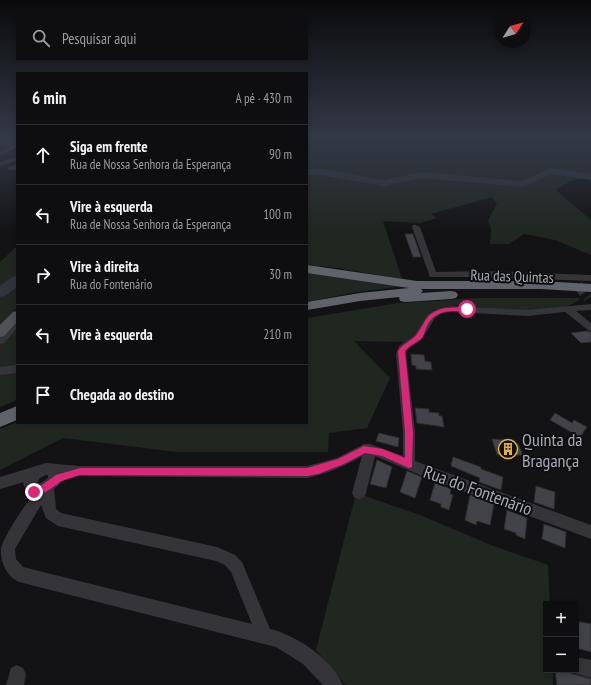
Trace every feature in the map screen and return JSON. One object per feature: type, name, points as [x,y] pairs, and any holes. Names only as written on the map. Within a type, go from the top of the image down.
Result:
[{"type":"highway","points":[[308,269],[417,285],[542,285],[587,293]]},
{"type":"highway","points":[[308,306],[360,297],[425,291],[587,293]]},
{"type":"highway","points":[[308,312],[372,301],[449,295],[587,293]]},
{"type":"highway","points":[[0,412],[16,405]]},
{"type":"highway","points":[[0,420],[16,413]]},
{"type":"main road","points":[[0,334],[16,316]]},
{"type":"street","name":"Rua das Quintas","points":[[416,227],[433,275],[486,274],[587,293],[591,278]]},
{"type":"street","points":[[409,464],[409,432],[401,351],[406,345],[419,337],[431,316],[439,311],[452,309],[528,313],[568,310],[587,293]]},
{"type":"street","points":[[568,310],[591,328]]},
{"type":"street","points":[[0,341],[16,323]]},
{"type":"street","points":[[0,371],[16,369]]},
{"type":"street","points":[[0,483],[17,478],[41,484],[80,472],[307,472],[341,462],[367,449]]},
{"type":"street","points":[[359,493],[367,449]]},
{"type":"street","name":"Rua do Fontenário","points":[[367,449],[383,453],[591,532]]},
{"type":"street","points":[[41,484],[8,548],[9,563],[19,574],[265,636],[294,646],[308,656],[334,685]]},
{"type":"street","points":[[41,484],[49,510],[55,517],[217,554],[230,560],[240,571],[265,636]]},
{"type":"street","points":[[579,667],[591,669]]},
{"type":"shaded area","points":[[308,168],[591,168],[591,175],[570,181],[556,190],[591,220],[591,255],[555,240],[524,234],[509,244],[490,244],[491,229],[488,221],[497,203],[492,197],[431,214],[437,218],[420,223],[383,221],[402,279],[337,268],[308,265]]},
{"type":"shaded area","points":[[16,247],[16,309],[0,326],[0,262]]},
{"type":"shaded area","points":[[308,272],[403,286],[351,293],[308,302]]},
{"type":"shaded area","points":[[479,298],[581,298],[567,306],[550,309],[504,310],[456,305],[447,306],[429,313],[421,331],[407,342],[354,341],[390,378],[367,428],[329,433],[328,452],[177,452],[63,438],[0,470],[0,429],[16,422],[16,424],[308,424],[308,318],[399,303]]},
{"type":"shaded area","points":[[16,328],[16,400],[0,407],[0,344]]},
{"type":"shaded area","points":[[356,493],[420,515],[491,545],[548,565],[550,601],[543,601],[543,673],[553,673],[553,685],[346,685],[316,650]]},
{"type":"building","points":[[405,234],[413,234],[421,257],[413,257]]},
{"type":"building","points":[[591,332],[591,342],[581,343],[571,333]]},
{"type":"building","points":[[411,354],[424,355],[425,361],[431,362],[432,370],[416,369],[416,366],[412,365]]},
{"type":"building","points":[[415,408],[429,409],[429,412],[439,413],[439,416],[442,416],[444,427],[417,423]]},
{"type":"building","points":[[555,413],[572,423],[574,420],[587,427],[580,437],[550,420]]},
{"type":"building","points":[[379,433],[399,438],[398,447],[376,441]]},
{"type":"building","name":"Quinta da Bragança","points":[[492,439],[509,440],[510,444],[518,444],[523,455],[497,455]]},
{"type":"building","points":[[453,457],[503,477],[501,490],[479,482],[480,478],[451,466]]},
{"type":"building","points":[[377,460],[392,467],[386,488],[370,484]]},
{"type":"building","points":[[407,471],[422,477],[415,498],[400,492]]},
{"type":"building","points":[[435,483],[451,489],[450,494],[453,495],[449,510],[441,507],[441,504],[430,500]]},
{"type":"building","points":[[536,486],[555,492],[554,509],[534,502]]},
{"type":"building","points":[[470,495],[494,504],[490,525],[477,521],[476,525],[465,520]]},
{"type":"building","points":[[507,510],[527,518],[525,539],[516,535],[516,533],[504,529]]},
{"type":"building","points":[[544,524],[566,532],[565,548],[542,539]]},
{"type":"building","points":[[579,622],[591,624],[591,652],[579,649]]},
{"type":"building","points":[[555,673],[570,673],[591,679],[591,685],[557,685]]},
{"type":"waterway","points":[[308,172],[321,172],[384,183],[422,175],[523,184],[551,171],[591,177]]},
{"type":"waterway","points":[[0,293],[16,281]]},
{"type":"tunnel","points":[[578,285],[588,298]]},
{"type":"place","name":"Quinta da Bragança","points":[[508,449]]},
{"type":"route","points":[[34,492],[33,488],[36,490],[43,489],[59,478],[80,472],[307,472],[341,462],[364,449],[370,449],[390,455],[409,464],[409,432],[401,351],[406,345],[419,337],[428,320],[435,313],[445,309],[467,309]]}]
